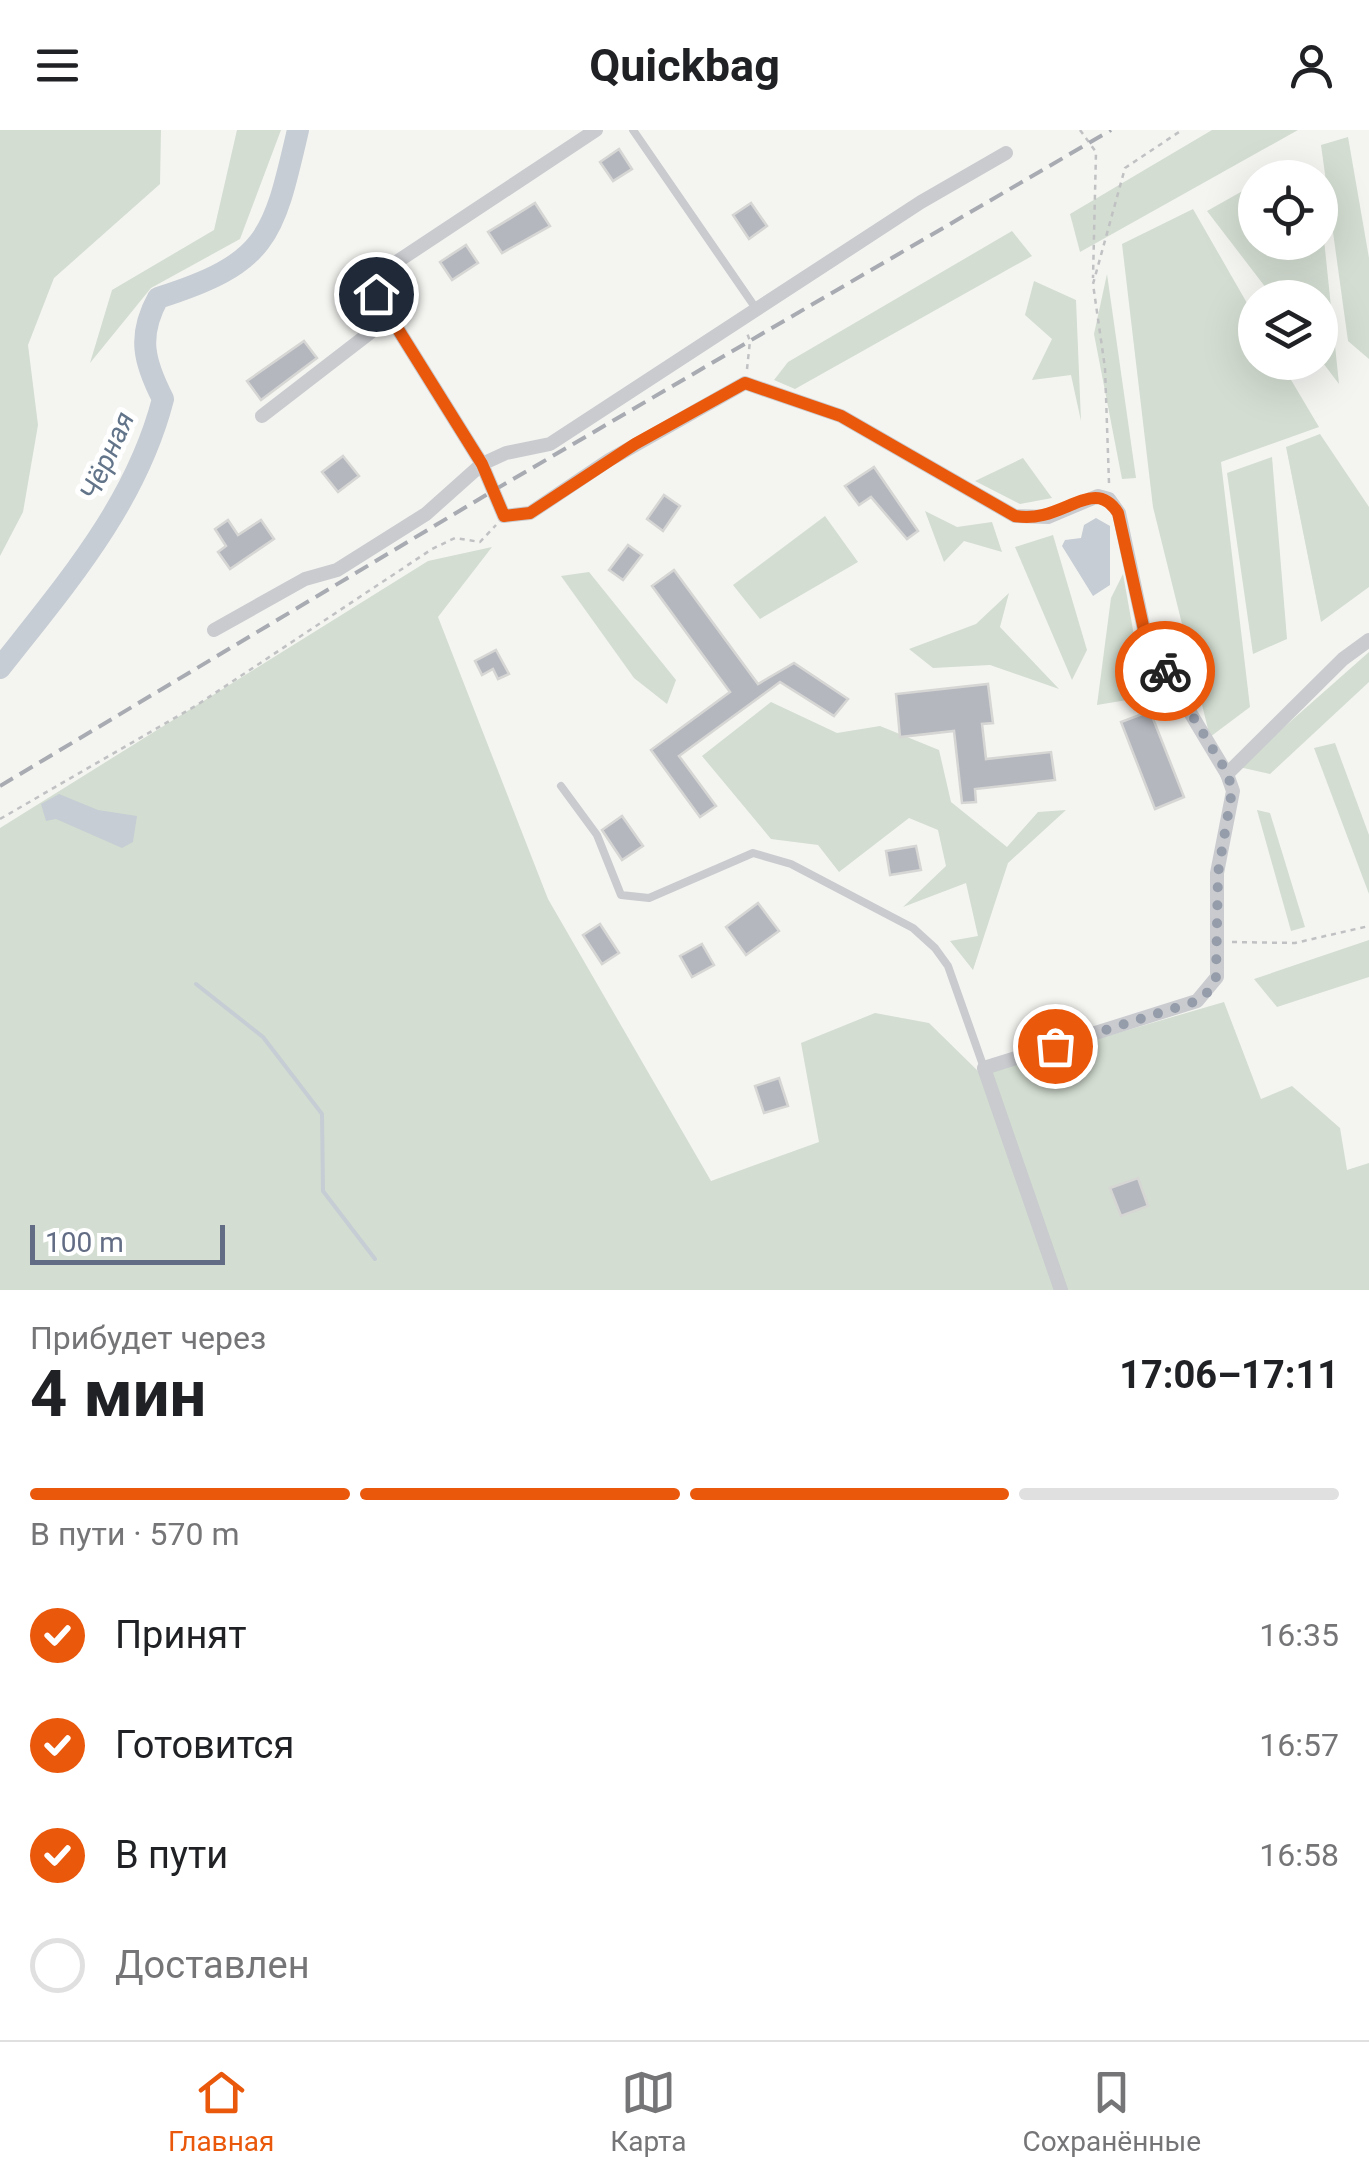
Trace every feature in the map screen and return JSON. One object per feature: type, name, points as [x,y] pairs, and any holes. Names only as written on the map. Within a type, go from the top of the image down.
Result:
[{"type":"street","points":[[596,130],[386,269],[377,280],[376,294],[482,464],[504,516],[530,513],[609,460],[745,383],[841,416],[1015,516],[1034,520],[1098,496],[1109,499],[1118,513],[1146,639],[1228,774],[1232,791],[1218,873],[1216,977],[1197,1001],[984,1068],[1061,1290]]},
{"type":"street","points":[[214,630],[306,579],[337,570],[426,514],[482,464],[506,453],[550,444],[922,202],[1006,153]]},
{"type":"street","points":[[262,416],[390,318]]},
{"type":"street","points":[[1228,774],[1344,659],[1369,640]]},
{"type":"lane","points":[[632,130],[757,310]]},
{"type":"lane","points":[[561,786],[598,835],[621,896],[649,898],[753,853],[792,864],[913,928],[948,966],[984,1068]]},
{"type":"path","points":[[1080,130],[1096,152],[1093,284],[1105,368],[1109,499]]},
{"type":"path","points":[[1093,284],[1125,168],[1182,130]]},
{"type":"path","points":[[742,322],[750,341],[745,383]]},
{"type":"path","points":[[0,819],[197,705],[432,550],[456,538],[480,542],[504,516]]},
{"type":"path","points":[[1217,941],[1295,943],[1369,926]]},
{"type":"shaded area","points":[[0,130],[161,130],[160,184],[54,278],[28,345],[38,425],[23,512],[0,556]]},
{"type":"shaded area","points":[[237,130],[281,130],[240,239],[151,288],[90,363],[112,290],[214,230]]},
{"type":"shaded area","points":[[1212,130],[1298,130],[1238,160],[1238,164],[1080,252],[1070,214]]},
{"type":"shaded area","points":[[1348,137],[1369,258],[1369,359],[1348,341],[1337,260],[1338,160],[1323,160],[1321,145]]},
{"type":"shaded area","points":[[1238,194],[1238,251],[1207,211]]},
{"type":"shaded area","points":[[1193,209],[1238,287],[1238,380],[1291,380],[1319,427],[1221,462],[1250,707],[1210,737],[1153,507],[1122,244]]},
{"type":"shaded area","points":[[1012,231],[1032,256],[795,389],[774,380],[788,362]]},
{"type":"shaded area","points":[[1245,260],[1326,260],[1328,280],[1260,280]]},
{"type":"shaded area","points":[[1107,274],[1136,478],[1122,479],[1094,334]]},
{"type":"shaded area","points":[[1034,281],[1076,300],[1081,421],[1071,375],[1032,380],[1052,339],[1025,315]]},
{"type":"shaded area","points":[[1320,434],[1369,507],[1369,587],[1321,622],[1286,447]]},
{"type":"shaded area","points":[[1272,457],[1287,639],[1253,654],[1227,473]]},
{"type":"shaded area","points":[[1023,458],[1052,498],[1020,504],[975,481]]},
{"type":"shaded area","points":[[925,511],[957,527],[992,522],[1002,552],[964,541],[944,562]]},
{"type":"shaded area","points":[[825,516],[858,562],[760,619],[733,585]]},
{"type":"shaded area","points":[[1096,518],[1110,526],[1110,585],[1093,596],[1062,546],[1065,540],[1081,538],[1084,525]]},
{"type":"shaded area","points":[[1053,535],[1087,650],[1072,680],[1015,547]]},
{"type":"shaded area","points":[[492,547],[438,617],[548,899],[711,1181],[819,1142],[801,1043],[875,1013],[929,1023],[980,1073],[1224,1002],[1261,1099],[1292,1086],[1340,1128],[1347,1170],[1369,1163],[1369,1290],[0,1290],[0,828],[428,561]]},
{"type":"shaded area","points":[[589,572],[676,680],[667,704],[634,678],[561,576]]},
{"type":"shaded area","points":[[1123,574],[1145,697],[1097,705],[1111,598]]},
{"type":"shaded area","points":[[1009,593],[1000,627],[1059,689],[990,665],[933,668],[909,649],[976,624]]},
{"type":"shaded area","points":[[1369,652],[1369,682],[1270,774],[1239,767]]},
{"type":"shaded area","points":[[771,702],[837,733],[880,726],[939,750],[951,802],[1007,847],[1038,812],[1066,810],[1008,863],[973,970],[950,941],[978,936],[966,883],[903,907],[946,866],[938,830],[909,818],[839,872],[818,845],[771,839],[702,756]]},
{"type":"shaded area","points":[[1335,743],[1369,835],[1369,894],[1314,748]]},
{"type":"shaded area","points":[[59,794],[98,810],[137,816],[133,842],[122,848],[56,819],[46,821],[41,804]]},
{"type":"shaded area","points":[[1257,810],[1270,813],[1305,927],[1291,931]]},
{"type":"shaded area","points":[[1369,940],[1369,977],[1277,1007],[1254,979]]},
{"type":"building","points":[[619,149],[632,169],[613,181],[600,162]]},
{"type":"building","points":[[535,203],[550,226],[502,253],[488,232]]},
{"type":"building","points":[[751,203],[767,226],[749,239],[733,215]]},
{"type":"building","points":[[466,245],[478,263],[452,280],[440,262]]},
{"type":"building","points":[[304,341],[317,358],[261,400],[247,381]]},
{"type":"building","points":[[343,456],[359,476],[338,492],[322,472]]},
{"type":"building","points":[[874,467],[918,531],[907,539],[871,497],[859,505],[845,486]]},
{"type":"building","points":[[664,495],[680,506],[663,531],[647,519]]},
{"type":"building","points":[[228,520],[238,535],[261,520],[274,539],[230,569],[218,552],[226,546],[215,529]]},
{"type":"building","points":[[628,545],[642,555],[623,580],[609,570]]},
{"type":"building","points":[[674,570],[758,684],[794,663],[848,699],[834,716],[780,682],[679,756],[716,806],[700,817],[651,750],[730,692],[652,586]]},
{"type":"building","points":[[496,650],[509,674],[498,679],[493,669],[482,675],[475,661]]},
{"type":"building","points":[[988,684],[993,723],[982,724],[986,759],[1051,752],[1055,780],[975,789],[976,802],[962,803],[954,731],[900,737],[896,694]]},
{"type":"building","points":[[1150,711],[1184,797],[1155,809],[1121,722]]},
{"type":"building","points":[[622,816],[643,846],[622,860],[602,830]]},
{"type":"building","points":[[916,846],[921,870],[890,875],[886,851]]},
{"type":"building","points":[[758,903],[779,931],[746,955],[726,927]]},
{"type":"building","points":[[600,924],[619,953],[602,964],[583,935]]},
{"type":"building","points":[[702,944],[714,965],[692,977],[680,956]]},
{"type":"building","points":[[779,1078],[788,1106],[764,1113],[755,1086]]},
{"type":"building","points":[[1138,1178],[1148,1206],[1121,1216],[1110,1188]]},
{"type":"waterway","name":"Чёрная","points":[[0,668],[96,541],[135,474],[151,437],[163,399],[151,373],[145,337],[158,298],[223,272],[260,241],[281,197],[298,130]]},
{"type":"waterway","points":[[196,984],[263,1037],[322,1114],[323,1191],[375,1259]]},
{"type":"railway","points":[[0,786],[491,492],[1111,130]]},
{"type":"way so far","points":[[1055,1046],[1197,1001],[1209,991],[1216,977],[1218,873],[1232,791],[1228,774],[1165,671]]},
{"type":"route","points":[[376,294],[482,464],[504,516],[530,513],[635,444],[713,397],[745,383],[841,416],[1015,516],[1034,520],[1083,500],[1098,496],[1109,499],[1118,513],[1146,639],[1165,671]]}]
